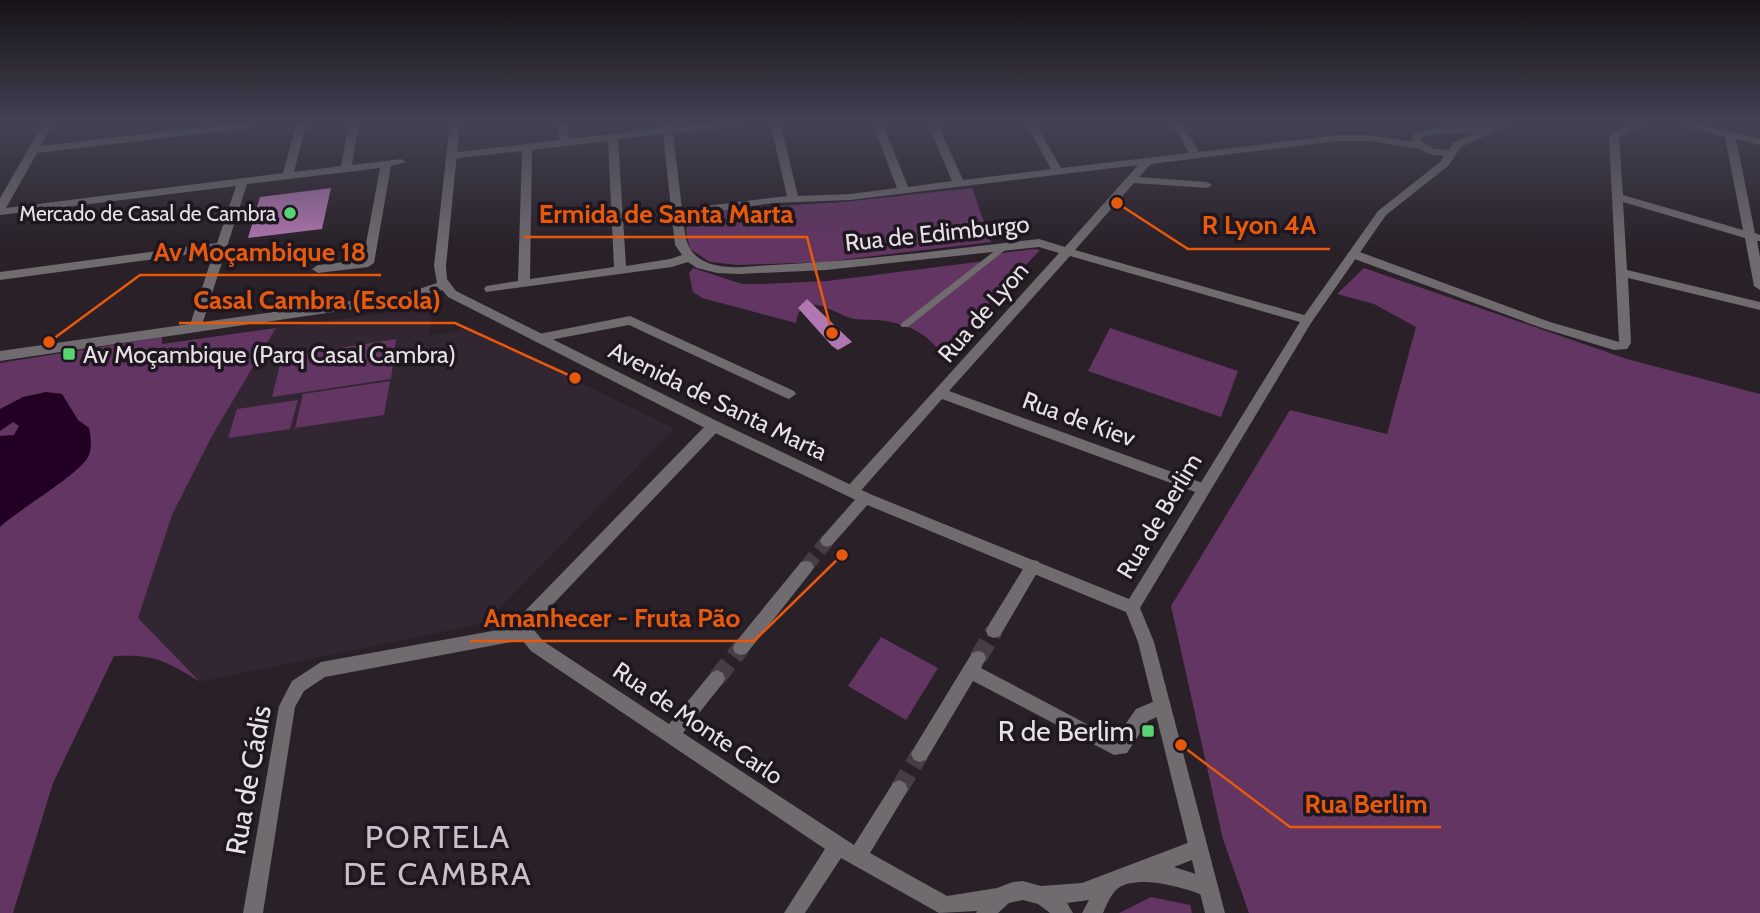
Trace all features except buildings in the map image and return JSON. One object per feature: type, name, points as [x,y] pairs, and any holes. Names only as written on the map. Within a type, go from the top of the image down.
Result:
[{"type":"street","points":[[0,210],[25,165]]},
{"type":"street","points":[[288,176],[291,165]]},
{"type":"street","points":[[0,210],[373,165]]},
{"type":"street","points":[[318,269],[368,263],[386,165]]},
{"type":"street","points":[[0,356],[408,297],[443,285],[440,266],[450,165]]},
{"type":"street","points":[[524,284],[527,165]]},
{"type":"street","points":[[614,165],[620,270]]},
{"type":"street","points":[[490,289],[672,263],[689,257],[681,245],[671,165]]},
{"type":"street","points":[[785,165],[793,198]]},
{"type":"street","points":[[894,165],[904,191]]},
{"type":"street","points":[[951,165],[959,184]]},
{"type":"street","points":[[1054,165],[1058,172]]},
{"type":"street","points":[[677,213],[793,198],[850,197],[1124,165]]},
{"type":"street","name":"Rua de Lyon","points":[[827,541],[858,494],[940,393],[1145,165]]},
{"type":"street","points":[[1432,165],[1432,173]]},
{"type":"street","name":"Rua de Berlim","points":[[1215,913],[1146,642],[1132,607],[1307,320],[1381,214],[1443,165]]},
{"type":"street","points":[[1353,254],[1546,325],[1622,347],[1625,343],[1616,165]]},
{"type":"street","points":[[1737,165],[1755,237],[1760,286]]},
{"type":"street","points":[[1130,180],[1207,185]]},
{"type":"street","points":[[195,328],[243,181]]},
{"type":"street","points":[[1618,197],[1755,237]]},
{"type":"street","name":"Rua de Edimburgo","points":[[689,257],[716,269],[760,269],[837,265],[1039,243],[1307,320]]},
{"type":"street","points":[[905,325],[1006,245]]},
{"type":"street","points":[[0,276],[222,246]]},
{"type":"street","points":[[1622,273],[1760,306]]},
{"type":"street","name":"Avenida de Santa Marta","points":[[443,285],[452,294],[538,338],[713,426],[858,494],[1132,607]]},
{"type":"street","points":[[538,338],[630,320],[789,394]]},
{"type":"street","name":"Rua de Kiev","points":[[940,393],[1203,489]]},
{"type":"street","points":[[526,632],[527,621],[532,615],[713,426]]},
{"type":"street","points":[[994,631],[1033,566]]},
{"type":"street","points":[[741,648],[806,567]]},
{"type":"street","name":"Rua de Monte Carlo","points":[[526,632],[537,646],[838,846],[949,910],[991,906],[1018,890],[1042,895],[1082,893],[1198,848]]},
{"type":"street","name":"Rua de Cádis","points":[[253,913],[287,706],[298,686],[321,670],[526,632]]},
{"type":"street","points":[[919,754],[974,665],[1114,747],[1121,747],[1142,715],[1162,706]]},
{"type":"street","points":[[671,735],[718,678]]},
{"type":"street","points":[[857,858],[899,789]]},
{"type":"street","points":[[793,913],[838,846]]},
{"type":"street","name":"Rua de Monte Carlo","points":[[1139,873],[1181,877],[1208,887]]},
{"type":"street","points":[[1092,913],[1108,885]]},
{"type":"street","points":[[1042,895],[1063,913]]},
{"type":"shaded area","points":[[972,188],[991,242],[824,262],[738,265],[710,262],[690,249],[686,231],[689,216],[728,209],[843,202]]},
{"type":"shaded area","points":[[1040,250],[941,354],[929,339],[913,329],[895,323],[854,319],[825,307],[810,305],[803,307],[796,323],[702,298],[693,292],[689,273],[693,268],[742,284],[827,281],[985,261],[995,254]]},
{"type":"shaded area","points":[[1364,268],[1627,359],[1760,394],[1760,913],[1249,913],[1223,839],[1171,606],[1290,410],[1387,434],[1416,327],[1374,304],[1337,294]]},
{"type":"shaded area","points":[[434,306],[429,336],[471,328],[674,429],[485,623],[199,682],[138,619],[172,515],[212,436],[276,328]]},
{"type":"shaded area","points":[[276,328],[212,436],[172,515],[138,618],[199,681],[159,660],[140,656],[114,656],[53,783],[13,913],[0,913],[0,363],[162,337],[162,344]]},
{"type":"shaded area","points":[[1110,328],[1238,371],[1221,417],[1088,371]]},
{"type":"shaded area","points":[[396,339],[391,379],[272,397],[282,357]]},
{"type":"shaded area","points":[[390,381],[384,415],[295,428],[303,394]]},
{"type":"shaded area","points":[[46,392],[62,394],[78,420],[89,428],[89,455],[74,472],[0,527],[0,436],[14,435],[19,426],[13,422],[0,431],[0,409],[23,397]]},
{"type":"shaded area","points":[[298,400],[290,429],[228,438],[237,409]]},
{"type":"shaded area","points":[[881,637],[938,668],[906,720],[848,686]]},
{"type":"shaded area","points":[[1151,897],[1190,905],[1192,913],[1119,913]]},
{"type":"tunnel","points":[[806,567],[827,541]]},
{"type":"tunnel","points":[[978,658],[994,631]]},
{"type":"tunnel","points":[[717,678],[741,648]]},
{"type":"tunnel","points":[[899,789],[920,754]]},
{"type":"place","name":"R Lyon 4A","points":[[1117,203]]},
{"type":"place","name":"Mercado de Casal de Cambra","points":[[290,213]]},
{"type":"place","name":"Ermida de Santa Marta","points":[[832,333]]},
{"type":"place","name":"Av Moçambique 18","points":[[49,342]]},
{"type":"place","name":"Av Moçambique (Parq Casal Cambra)","points":[[69,354]]},
{"type":"place","name":"Casal Cambra (Escola)","points":[[575,378]]},
{"type":"place","name":"Amanhecer - Fruta Pão","points":[[842,555]]},
{"type":"place","name":"R de Berlim","points":[[1148,731]]},
{"type":"place","name":"Rua Berlim","points":[[1181,745]]},
{"type":"district","name":"PORTELA DE CAMBRA","points":[[438,854]]}]
